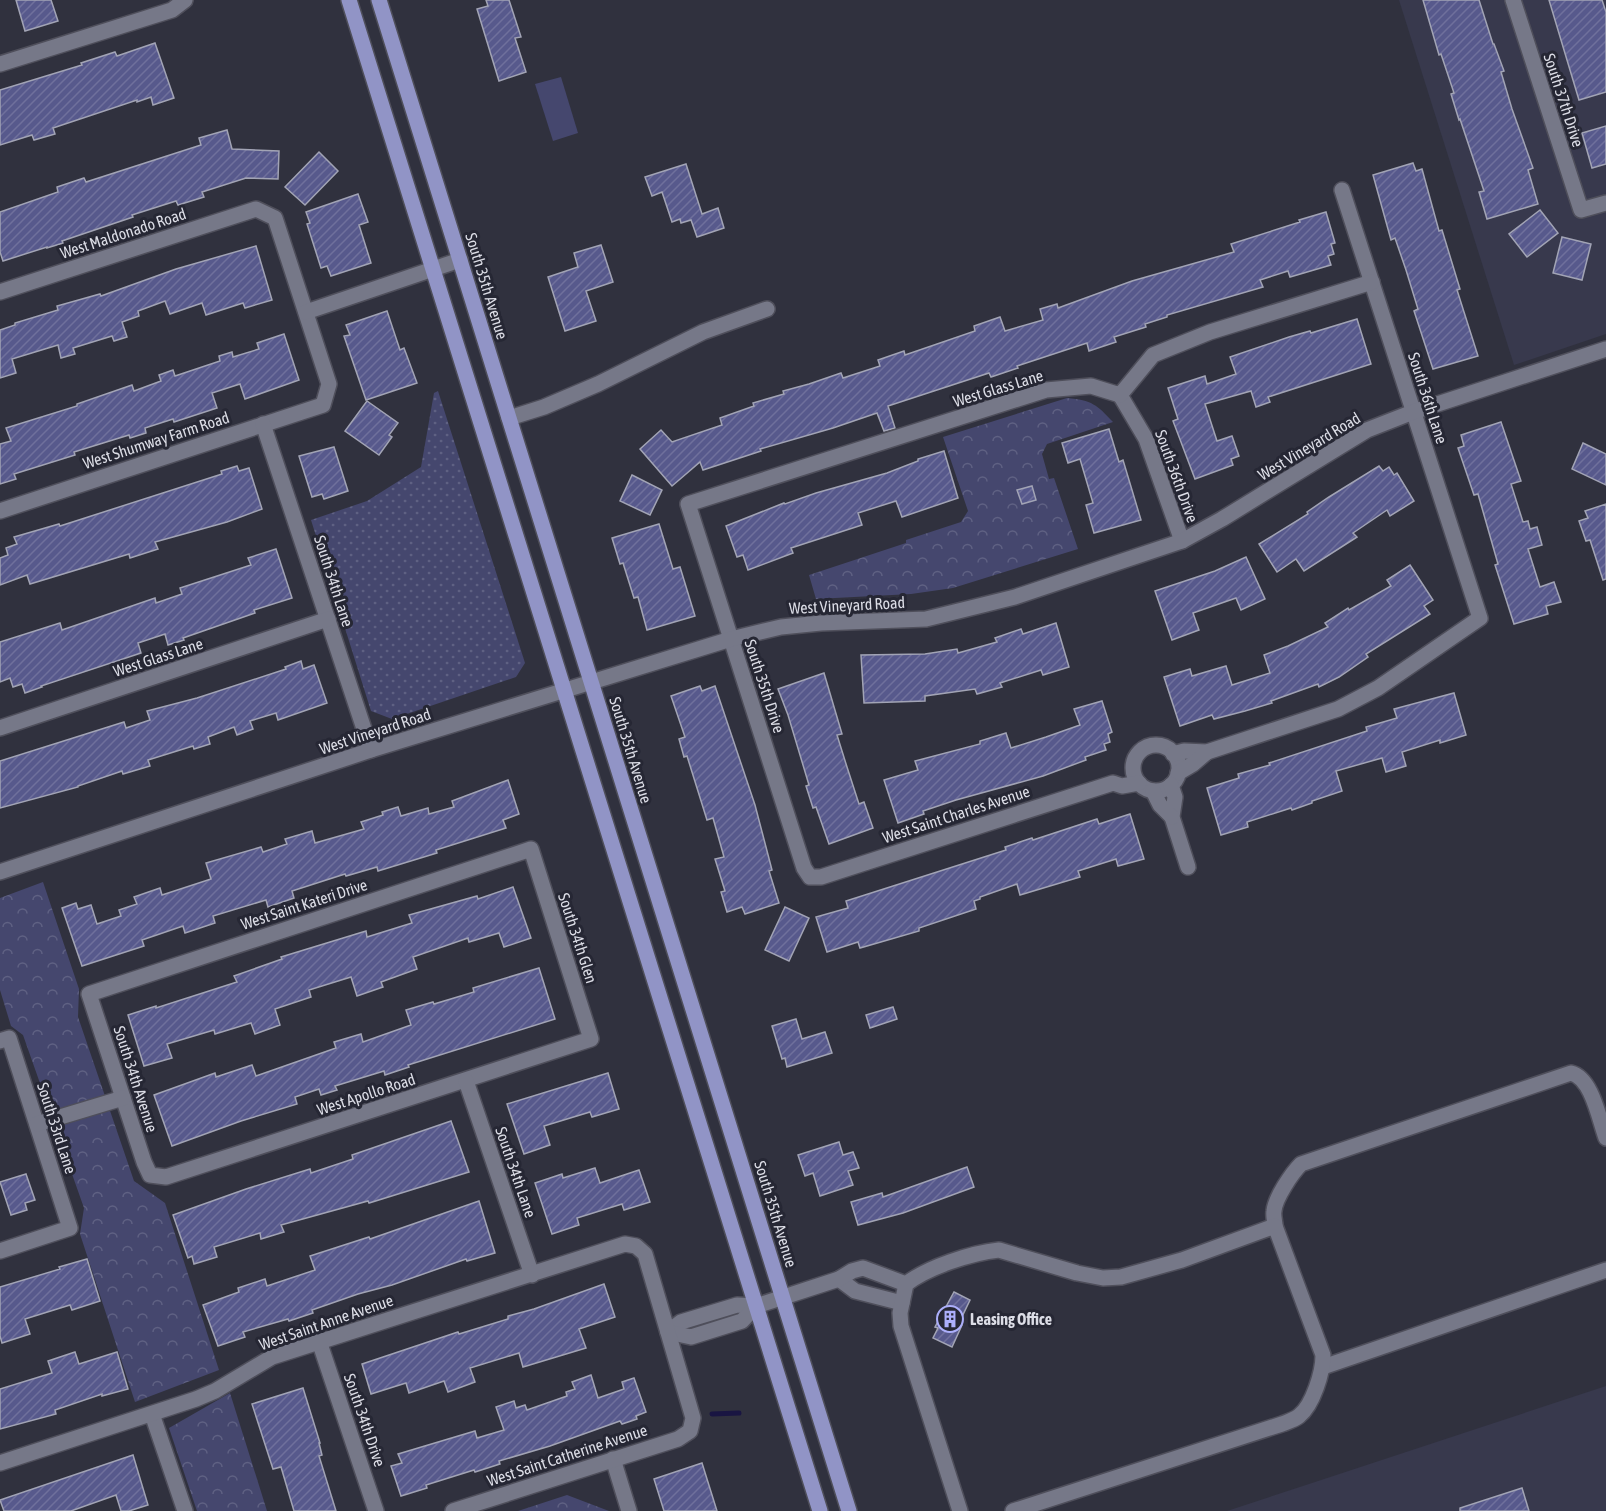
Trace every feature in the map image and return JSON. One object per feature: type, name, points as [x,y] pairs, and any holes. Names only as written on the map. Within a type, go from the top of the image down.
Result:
[{"type":"main road","points":[[349,0],[820,1511]]},
{"type":"main road","name":"South 35th Avenue","points":[[379,0],[849,1511]]},
{"type":"street","points":[[2,58],[172,10],[185,0]]},
{"type":"street","name":"South 37th Drive","points":[[1513,0],[1581,210],[1606,203]]},
{"type":"street","name":"South 36th Lane","points":[[1207,752],[1338,709],[1378,688],[1480,618],[1342,190]]},
{"type":"street","name":"West Maldonado Road","points":[[0,292],[256,209],[275,218],[306,312]]},
{"type":"street","points":[[306,312],[460,260]]},
{"type":"street","points":[[1120,394],[1153,355],[1210,332],[1372,282]]},
{"type":"street","points":[[509,418],[544,407],[598,384],[703,332],[767,309]]},
{"type":"street","name":"West Shumway Farm Road","points":[[0,511],[323,405],[329,384],[306,312]]},
{"type":"street","name":"West Vineyard Road","points":[[0,872],[371,750],[731,639],[781,627],[821,622],[926,619],[1015,597],[1182,541],[1367,430],[1413,412],[1606,349]]},
{"type":"street","name":"West Glass Lane","points":[[688,504],[1046,390],[1091,386],[1120,394]]},
{"type":"street","name":"South 36th Drive","points":[[1120,394],[1146,439],[1182,541]]},
{"type":"street","name":"South 34th Lane","points":[[263,424],[371,750]]},
{"type":"street","name":"South 35th Drive","points":[[688,504],[804,868],[810,877]]},
{"type":"street","name":"West Glass Lane","points":[[0,728],[328,619]]},
{"type":"street","points":[[1188,867],[1172,817],[1175,779],[1178,760],[1160,746],[1153,746],[1139,753],[1133,767],[1139,783],[1146,789],[1159,791],[1175,779],[1207,752]]},
{"type":"street","points":[[1173,754],[1184,751],[1207,752]]},
{"type":"street","name":"West Saint Charles Avenue","points":[[1113,783],[1118,775],[1133,767]]},
{"type":"street","name":"West Saint Charles Avenue","points":[[810,877],[821,877],[1113,783],[1122,786],[1139,783]]},
{"type":"street","points":[[1153,791],[1160,805],[1172,817]]},
{"type":"street","name":"West Saint Kateri Drive","points":[[89,994],[531,849]]},
{"type":"street","name":"South 34th Glen","points":[[531,849],[591,1039]]},
{"type":"street","name":"South 34th Avenue","points":[[89,994],[150,1175]]},
{"type":"street","name":"West Apollo Road","points":[[150,1175],[166,1177],[591,1039]]},
{"type":"street","name":"South 33rd Lane","points":[[0,1251],[70,1228],[37,1124],[5,1040]]},
{"type":"street","points":[[1013,1511],[1292,1420],[1306,1408],[1323,1367],[1323,1355],[1275,1226],[1274,1212],[1276,1202],[1294,1171],[1301,1164],[1571,1073],[1582,1078],[1588,1086],[1606,1138]]},
{"type":"street","name":"South 34th Lane","points":[[466,1080],[532,1275]]},
{"type":"street","points":[[37,1124],[123,1098]]},
{"type":"street","points":[[960,1511],[901,1326],[900,1313],[906,1284],[916,1276],[936,1268],[987,1251],[999,1250],[1077,1273],[1103,1278],[1121,1277],[1182,1260],[1275,1226]]},
{"type":"street","name":"West Saint Anne Avenue","points":[[0,1463],[196,1399],[215,1391],[272,1357],[625,1244],[636,1246],[645,1254],[668,1332]]},
{"type":"street","points":[[668,1332],[691,1337],[742,1321],[756,1306],[839,1279],[852,1271],[863,1268],[906,1284]]},
{"type":"street","points":[[1323,1367],[1606,1270]]},
{"type":"street","points":[[839,1279],[855,1291],[902,1303]]},
{"type":"street","name":"West Saint Catherine Avenue","points":[[453,1511],[678,1438],[690,1431],[693,1418],[668,1332]]},
{"type":"street","name":"South 34th Drive","points":[[319,1341],[376,1511]]},
{"type":"street","points":[[152,1414],[185,1511]]},
{"type":"street","points":[[613,1459],[629,1511]]},
{"type":"shaded area","points":[[1399,0],[1606,0],[1606,334],[1514,365]]},
{"type":"shaded area","points":[[1606,1386],[1606,1511],[1227,1511],[1306,1485]]},
{"type":"green space","points":[[561,77],[578,133],[553,141],[535,84]]},
{"type":"green space","points":[[438,391],[525,663],[516,677],[392,719],[371,711],[311,520],[367,501],[421,467],[434,393]]},
{"type":"green space","points":[[1067,398],[1093,404],[1113,422],[1047,444],[1042,454],[1049,479],[1054,478],[1078,549],[953,588],[911,594],[816,599],[809,575],[961,522],[968,511],[943,437]]},
{"type":"green space","points":[[43,882],[79,989],[78,1017],[134,1181],[165,1203],[219,1370],[135,1402],[80,1234],[84,1208],[23,1035],[11,1026],[0,990],[0,898]]},
{"type":"green space","points":[[230,1393],[267,1511],[197,1511],[169,1428]]},
{"type":"green space","points":[[567,1495],[609,1511],[518,1511]]},
{"type":"building","points":[[16,0],[51,0],[58,21],[25,31]]},
{"type":"building","points":[[486,0],[509,0],[521,37],[515,38],[526,72],[499,81],[477,9],[488,6]]},
{"type":"building","points":[[1423,0],[1479,0],[1504,71],[1501,72],[1512,109],[1533,168],[1528,170],[1538,204],[1487,219],[1479,192],[1484,191],[1459,120],[1451,94],[1454,93],[1441,54],[1439,55]]},
{"type":"building","points":[[1549,0],[1602,0],[1606,12],[1606,92],[1579,100]]},
{"type":"building","points":[[155,43],[174,98],[153,105],[151,97],[137,102],[137,100],[53,128],[55,134],[34,140],[32,135],[0,145],[0,90],[82,65],[81,63],[115,52],[117,56]]},
{"type":"building","points":[[1606,126],[1606,164],[1592,168],[1582,133]]},
{"type":"building","points":[[227,130],[232,149],[279,151],[278,179],[246,178],[202,192],[204,197],[178,205],[176,201],[132,215],[133,217],[62,241],[63,243],[3,261],[0,252],[0,212],[58,192],[57,187],[84,178],[86,182],[201,145],[199,138]]},
{"type":"building","points":[[319,152],[338,171],[305,205],[285,187]]},
{"type":"building","points":[[1413,163],[1416,171],[1422,169],[1439,231],[1442,230],[1460,289],[1457,290],[1478,356],[1433,369],[1414,311],[1418,309],[1406,270],[1395,238],[1391,240],[1373,175]]},
{"type":"building","points":[[686,164],[702,214],[718,208],[724,228],[697,237],[691,220],[681,223],[680,219],[672,222],[662,192],[652,196],[645,177]]},
{"type":"building","points":[[358,194],[368,222],[359,225],[371,263],[331,276],[327,266],[321,268],[307,224],[310,223],[306,212]]},
{"type":"building","points":[[1540,210],[1558,233],[1527,257],[1509,234]]},
{"type":"building","points":[[1326,212],[1335,243],[1331,244],[1334,254],[1328,256],[1331,265],[1290,277],[1288,271],[1260,280],[1263,287],[1167,315],[1167,317],[1145,324],[1146,327],[1114,337],[1116,342],[1089,351],[1087,343],[991,377],[989,373],[888,406],[895,428],[884,431],[877,413],[760,449],[761,451],[703,470],[700,462],[672,486],[640,449],[661,430],[672,442],[722,425],[720,418],[754,406],[753,403],[784,394],[783,391],[841,373],[843,378],[880,366],[878,360],[904,351],[905,355],[975,331],[974,326],[1000,317],[1005,331],[1043,320],[1040,309],[1057,304],[1058,308],[1132,281],[1234,252],[1231,244]]},
{"type":"building","points":[[1562,237],[1591,244],[1582,280],[1553,273]]},
{"type":"building","points":[[601,245],[613,282],[586,291],[596,321],[565,331],[548,277],[578,267],[574,253]]},
{"type":"building","points":[[256,246],[272,300],[245,308],[243,303],[206,315],[202,303],[170,314],[165,301],[138,311],[139,316],[122,322],[127,337],[114,341],[112,336],[73,348],[75,354],[61,358],[58,345],[12,359],[16,373],[0,378],[0,330],[58,310],[57,306],[100,294],[101,296],[176,269]]},
{"type":"building","points":[[387,311],[400,350],[404,348],[417,383],[366,400],[344,336],[350,335],[346,325]]},
{"type":"building","points":[[1357,319],[1371,364],[1268,397],[1270,402],[1256,407],[1251,391],[1205,404],[1217,441],[1232,436],[1239,456],[1231,459],[1233,465],[1195,479],[1173,421],[1178,419],[1168,388],[1205,376],[1207,384],[1236,374],[1230,357],[1289,337]]},
{"type":"building","points":[[284,334],[299,380],[245,399],[240,384],[212,393],[217,408],[174,422],[173,419],[145,428],[146,433],[130,438],[129,435],[74,452],[75,455],[14,474],[16,479],[0,484],[0,444],[11,441],[6,428],[77,406],[77,404],[132,385],[134,391],[161,381],[159,375],[173,370],[175,376],[220,361],[219,356],[232,352],[233,357],[259,349],[257,343]]},
{"type":"building","points":[[367,401],[398,423],[389,435],[392,437],[379,455],[345,431]]},
{"type":"building","points":[[1501,422],[1521,481],[1511,484],[1523,522],[1528,521],[1530,529],[1537,527],[1542,545],[1528,549],[1540,587],[1554,582],[1561,602],[1546,606],[1548,614],[1514,624],[1495,565],[1498,564],[1478,494],[1474,495],[1458,448],[1464,446],[1461,435]]},
{"type":"building","points":[[1109,429],[1119,462],[1123,460],[1141,520],[1094,533],[1086,505],[1093,503],[1080,459],[1068,463],[1062,443]]},
{"type":"building","points":[[1583,443],[1606,454],[1606,485],[1572,469]]},
{"type":"building","points":[[334,447],[348,491],[324,499],[322,494],[312,497],[299,456]]},
{"type":"building","points":[[944,451],[958,498],[902,517],[896,501],[858,513],[862,525],[791,548],[793,553],[748,570],[743,555],[737,557],[726,526],[784,503],[887,473],[918,461],[918,459]]},
{"type":"building","points":[[237,466],[239,471],[249,468],[262,509],[227,522],[155,542],[158,549],[130,558],[129,554],[30,584],[27,575],[0,585],[0,558],[8,555],[6,548],[17,544],[14,537],[59,524],[60,526],[222,474],[221,471]]},
{"type":"building","points":[[1379,466],[1383,471],[1389,467],[1394,475],[1397,473],[1414,501],[1390,516],[1387,510],[1353,533],[1357,537],[1304,571],[1296,559],[1277,572],[1259,544]]},
{"type":"building","points":[[632,475],[662,490],[650,515],[620,501]]},
{"type":"building","points":[[1032,486],[1036,500],[1022,504],[1017,490]]},
{"type":"building","points":[[1606,504],[1606,579],[1603,580],[1590,540],[1586,541],[1579,521],[1588,518],[1585,511]]},
{"type":"building","points":[[659,524],[673,569],[680,567],[695,616],[647,630],[638,597],[634,598],[612,538]]},
{"type":"building","points":[[276,549],[292,598],[254,610],[255,613],[168,645],[165,634],[138,643],[141,653],[25,693],[22,684],[13,687],[10,678],[0,682],[0,642],[60,623],[62,630],[155,598],[156,603],[182,594],[180,588],[251,565],[248,558]]},
{"type":"building","points":[[1246,557],[1265,599],[1241,610],[1236,598],[1193,613],[1199,630],[1172,640],[1155,591],[1215,571]]},
{"type":"building","points":[[1410,565],[1433,600],[1424,606],[1430,614],[1366,654],[1368,657],[1339,677],[1319,687],[1318,684],[1271,701],[1272,703],[1214,719],[1212,715],[1180,726],[1164,677],[1190,669],[1192,676],[1226,666],[1232,685],[1270,673],[1264,655],[1328,627],[1325,623],[1348,608],[1349,610],[1391,586],[1387,580]]},
{"type":"building","points":[[1056,623],[1069,667],[1043,675],[1041,670],[1000,683],[1002,687],[977,694],[975,689],[925,696],[925,701],[864,703],[861,655],[925,654],[957,649],[958,653],[997,642],[995,638],[1021,629],[1023,634]]},
{"type":"building","points":[[301,661],[303,669],[314,665],[327,703],[278,720],[276,713],[250,721],[253,729],[237,735],[234,727],[208,737],[210,744],[194,749],[193,746],[148,760],[150,766],[123,774],[122,771],[78,787],[0,808],[0,761],[124,722],[126,728],[150,720],[147,711],[197,698],[286,669],[285,667]]},
{"type":"building","points":[[824,673],[842,734],[837,735],[847,767],[859,804],[864,802],[873,828],[829,844],[816,807],[813,808],[806,786],[809,785],[778,689]]},
{"type":"building","points":[[700,686],[702,691],[715,686],[755,805],[772,870],[769,871],[779,903],[745,914],[742,907],[727,912],[721,892],[725,891],[715,859],[724,857],[713,818],[707,820],[687,756],[684,757],[679,739],[685,737],[671,696]]},
{"type":"building","points":[[1454,693],[1466,735],[1440,743],[1440,740],[1402,752],[1406,766],[1386,772],[1382,758],[1336,771],[1342,791],[1292,810],[1291,808],[1247,822],[1248,827],[1221,835],[1207,788],[1239,778],[1238,774],[1367,731],[1366,727],[1397,718],[1394,709]]},
{"type":"building","points":[[1102,701],[1112,732],[1108,734],[1110,742],[1104,744],[1106,750],[1043,776],[956,800],[923,811],[924,814],[898,823],[884,780],[918,770],[915,761],[980,744],[980,741],[1006,733],[1011,748],[1046,737],[1080,725],[1074,709]]},
{"type":"building","points":[[508,780],[519,814],[503,820],[506,828],[378,871],[377,867],[346,876],[345,874],[292,891],[294,898],[268,907],[266,900],[213,916],[215,923],[185,933],[183,926],[142,940],[144,946],[82,966],[62,908],[76,903],[78,909],[91,905],[97,924],[121,916],[119,910],[137,904],[134,897],[160,888],[162,895],[211,879],[206,863],[261,847],[263,852],[287,844],[285,839],[312,831],[315,843],[364,829],[361,822],[398,807],[401,816],[428,808],[429,814],[454,807],[452,801]]},
{"type":"building","points":[[1130,814],[1144,859],[1118,866],[1116,859],[1078,871],[1080,877],[1020,895],[1017,884],[980,897],[974,901],[976,909],[919,928],[919,931],[860,948],[858,942],[827,952],[816,917],[848,908],[846,901],[1006,850],[1005,847],[1032,838],[1033,840],[1097,819],[1099,824]]},
{"type":"building","points":[[513,887],[531,938],[504,947],[499,933],[469,942],[468,938],[413,957],[417,969],[381,982],[383,987],[357,996],[351,977],[309,990],[311,997],[275,1009],[280,1025],[255,1034],[251,1023],[215,1034],[214,1030],[167,1044],[172,1058],[144,1066],[128,1015],[237,982],[234,976],[282,959],[281,957],[366,931],[367,937],[412,923],[409,915],[477,896],[478,899]]},
{"type":"building","points":[[785,907],[809,918],[789,961],[765,950]]},
{"type":"building","points":[[539,968],[555,1019],[408,1065],[409,1067],[385,1075],[384,1071],[335,1086],[337,1090],[321,1095],[319,1089],[295,1097],[297,1104],[172,1146],[154,1095],[215,1073],[216,1077],[252,1065],[256,1076],[336,1048],[334,1042],[361,1034],[363,1042],[411,1025],[406,1010],[474,992],[473,988]]},
{"type":"building","points":[[893,1007],[897,1019],[870,1028],[866,1015]]},
{"type":"building","points":[[796,1019],[802,1039],[825,1032],[832,1053],[787,1067],[785,1058],[782,1059],[772,1026]]},
{"type":"building","points":[[608,1073],[619,1109],[592,1117],[590,1112],[544,1126],[550,1145],[524,1154],[507,1104]]},
{"type":"building","points":[[451,1121],[469,1172],[369,1203],[368,1201],[281,1225],[284,1232],[261,1239],[260,1233],[214,1247],[217,1257],[194,1264],[192,1256],[188,1258],[173,1215],[310,1169],[311,1173],[353,1159],[352,1155]]},
{"type":"building","points":[[839,1142],[843,1155],[853,1152],[859,1168],[848,1171],[853,1185],[820,1196],[813,1173],[805,1176],[798,1155]]},
{"type":"building","points":[[967,1167],[974,1187],[903,1213],[858,1225],[851,1202],[882,1193],[883,1197]]},
{"type":"building","points":[[595,1168],[600,1183],[639,1170],[650,1202],[624,1210],[622,1204],[577,1218],[579,1225],[552,1234],[535,1183],[562,1174],[563,1178]]},
{"type":"building","points":[[26,1174],[35,1200],[25,1203],[27,1210],[11,1215],[0,1182]]},
{"type":"building","points":[[479,1201],[495,1253],[467,1261],[466,1259],[392,1285],[358,1294],[312,1310],[313,1313],[289,1321],[288,1319],[243,1332],[245,1337],[218,1346],[203,1305],[239,1292],[238,1288],[265,1279],[267,1286],[315,1270],[310,1256],[369,1237],[370,1239]]},
{"type":"building","points":[[87,1259],[100,1301],[72,1310],[70,1305],[25,1319],[30,1334],[2,1343],[0,1287]]},
{"type":"building","points":[[604,1284],[615,1317],[579,1329],[586,1348],[523,1367],[519,1353],[470,1368],[475,1382],[448,1392],[444,1381],[409,1393],[406,1383],[371,1394],[362,1364],[458,1332],[459,1334],[508,1319],[508,1316]]},
{"type":"building","name":"Leasing Office","points":[[954,1292],[970,1300],[959,1323],[962,1325],[952,1347],[933,1338],[938,1328],[935,1327]]},
{"type":"building","points":[[75,1352],[79,1364],[117,1352],[128,1389],[102,1396],[102,1394],[55,1410],[56,1414],[0,1429],[0,1389],[52,1373],[48,1361]]},
{"type":"building","points":[[591,1375],[598,1398],[624,1389],[622,1382],[634,1378],[646,1412],[636,1416],[637,1419],[622,1424],[620,1421],[499,1461],[500,1464],[426,1485],[427,1488],[401,1496],[391,1466],[402,1463],[398,1454],[475,1431],[477,1438],[504,1430],[496,1407],[514,1401],[516,1408],[525,1405],[527,1410],[567,1396],[566,1392],[575,1389],[572,1382]]},
{"type":"building","points":[[303,1388],[320,1443],[322,1455],[319,1456],[336,1511],[294,1511],[281,1467],[273,1469],[252,1404]]},
{"type":"building","points":[[133,1455],[148,1505],[121,1511],[116,1495],[71,1511],[4,1511],[0,1500]]},
{"type":"building","points":[[702,1463],[717,1511],[664,1511],[654,1479]]},
{"type":"building","points":[[1522,1488],[1529,1511],[1460,1511],[1460,1508]]},
{"type":"waterway","points":[[712,1414],[739,1413]]},
{"type":"place","name":"Leasing Office","points":[[950,1319]]}]
